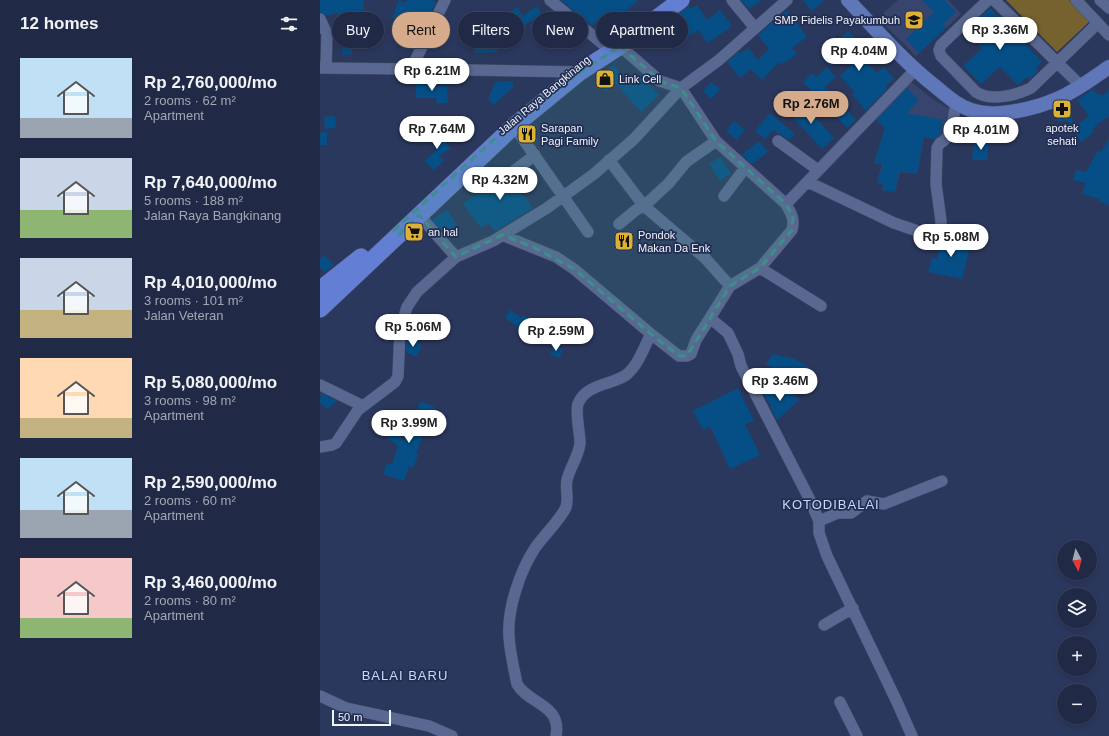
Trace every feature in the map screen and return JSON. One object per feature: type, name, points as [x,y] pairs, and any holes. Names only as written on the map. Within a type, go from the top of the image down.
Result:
[{"type":"highway","name":"Jalan Raya Bangkinang","points":[[657,12],[672,1]]},
{"type":"highway","name":"Jalan Raya Bangkinang","points":[[320,309],[397,232],[421,202],[574,72],[608,48]]},
{"type":"highway","name":"Jalan Raya Bangkinang","points":[[322,285],[419,215],[574,72]]},
{"type":"main road","points":[[850,1],[914,70],[956,104],[975,111],[989,113],[1008,112],[1057,99],[1081,86],[1109,66]]},
{"type":"street","points":[[411,68],[445,0]]},
{"type":"street","points":[[732,0],[755,28]]},
{"type":"street","points":[[320,447],[332,446],[336,443],[358,410],[395,382],[398,376],[400,330],[407,307],[417,292],[456,257],[493,241],[547,208],[594,174],[634,139],[681,88],[719,60],[787,0]]},
{"type":"street","points":[[988,0],[941,45],[939,50],[941,56],[976,92],[982,96],[990,98],[1020,93],[1031,88],[1098,23]]},
{"type":"street","points":[[994,0],[1081,86]]},
{"type":"street","points":[[1076,0],[1109,35]]},
{"type":"street","points":[[1100,0],[1109,8]]},
{"type":"street","points":[[553,1],[596,33]]},
{"type":"street","points":[[320,18],[327,34],[323,68],[411,68],[574,72]]},
{"type":"street","points":[[502,235],[556,257],[574,269],[679,356],[687,356],[691,354],[696,340],[730,286],[760,268],[792,230],[794,224],[793,216],[786,204],[716,141],[681,88],[660,81],[616,48]]},
{"type":"street","points":[[786,204],[914,70]]},
{"type":"street","points":[[808,182],[894,223],[938,237],[941,234],[941,221],[936,184],[937,148],[940,143],[944,142],[948,137],[956,104]]},
{"type":"street","points":[[514,126],[588,232]]},
{"type":"street","points":[[619,224],[636,210],[644,206],[669,183],[686,162],[716,141]]},
{"type":"street","points":[[778,141],[818,170]]},
{"type":"street","points":[[515,170],[535,155]]},
{"type":"street","points":[[609,160],[644,206],[705,258],[730,286]]},
{"type":"street","points":[[724,196],[745,168]]},
{"type":"street","points":[[419,215],[456,257]]},
{"type":"street","points":[[760,268],[821,306]]},
{"type":"street","points":[[710,318],[728,333],[738,354],[741,366],[810,500],[819,521],[819,533],[827,556],[912,736]]},
{"type":"street","points":[[556,736],[557,729],[552,713],[537,700],[520,691],[517,684],[509,636],[509,620],[513,600],[525,565],[535,548],[566,508],[566,482],[580,444],[578,403],[590,390],[618,379],[629,372],[651,334]]},
{"type":"street","points":[[320,384],[363,406]]},
{"type":"street","points":[[819,521],[838,512],[851,513],[867,501],[884,504],[942,481]]},
{"type":"street","points":[[824,625],[852,608]]},
{"type":"street","points":[[320,696],[346,708],[429,726],[452,736]]},
{"type":"street","points":[[840,702],[857,736]]},
{"type":"highlighted area","points":[[620,46],[660,81],[681,88],[716,141],[786,204],[793,216],[792,230],[760,268],[730,286],[687,356],[679,356],[574,269],[533,247],[502,235],[456,257],[419,215],[399,235],[394,230],[569,71],[580,72]]},
{"type":"shaded area","points":[[898,0],[948,0],[961,14],[916,56],[878,18]]},
{"type":"shaded area","points":[[1006,0],[1069,0],[1090,21],[1057,52]]},
{"type":"shaded area","points":[[911,82],[934,100],[950,109],[939,140],[924,137],[917,174],[900,172],[895,192],[882,190],[883,184],[877,183],[882,164],[874,164],[885,128],[875,119]]},
{"type":"building","points":[[320,0],[363,0],[364,12],[332,12],[332,14],[326,16],[320,12]]},
{"type":"building","points":[[399,0],[406,3],[408,0],[433,0],[436,3],[431,12],[394,12]]},
{"type":"building","points":[[561,0],[638,0],[625,12],[596,12],[596,22],[592,26],[588,23],[588,12],[575,12]]},
{"type":"building","points":[[741,0],[762,0],[749,9]]},
{"type":"building","points":[[803,0],[824,0],[812,11]]},
{"type":"building","points":[[922,0],[945,0],[956,12],[943,25],[946,28],[919,53],[906,39],[934,12]]},
{"type":"building","points":[[697,5],[707,20],[720,10],[732,26],[708,43],[698,30],[688,37],[688,12],[681,12],[689,6],[691,9]]},
{"type":"building","points":[[537,6],[541,12],[532,12],[532,21],[524,26],[524,15]]},
{"type":"building","points":[[517,7],[520,12],[510,12]]},
{"type":"building","points":[[990,8],[1042,62],[1036,68],[1038,71],[1030,79],[1028,76],[1018,85],[1000,67],[981,84],[963,66],[982,48],[966,31]]},
{"type":"building","points":[[787,10],[807,37],[792,48],[797,54],[781,65],[779,62],[762,80],[751,69],[740,78],[727,62],[738,52],[740,54],[748,48],[758,60],[769,49],[758,35]]},
{"type":"building","points":[[848,31],[866,49],[858,56],[877,73],[884,67],[894,79],[885,87],[887,89],[866,111],[852,94],[855,92],[840,76],[856,61],[845,51],[830,66],[821,57]]},
{"type":"building","points":[[342,48],[352,48],[352,54],[343,55]]},
{"type":"building","points":[[475,48],[498,48],[498,52],[475,53]]},
{"type":"building","points":[[614,65],[628,84],[640,74],[659,95],[641,112],[616,84],[606,91],[596,78]]},
{"type":"building","points":[[827,67],[836,77],[825,87],[856,120],[847,128],[803,82],[812,73],[816,77]]},
{"type":"building","points":[[416,81],[433,81],[433,87],[447,86],[448,103],[437,104],[436,98],[416,98]]},
{"type":"building","points":[[512,81],[514,86],[494,105],[488,99],[495,82]]},
{"type":"building","points":[[711,82],[720,89],[711,99],[703,91]]},
{"type":"building","points":[[907,88],[919,100],[907,113],[943,120],[940,135],[934,139],[924,137],[917,174],[899,171],[895,192],[882,190],[883,184],[877,183],[883,164],[874,164],[885,128],[876,120]]},
{"type":"building","points":[[1093,89],[1098,95],[1100,94],[1102,96],[1109,90],[1109,116],[1095,126],[1092,130],[1094,132],[1081,142],[1067,120],[1058,122],[1055,109],[1069,104],[1074,127],[1089,116],[1077,100]]},
{"type":"building","points":[[800,101],[834,138],[822,149],[788,112]]},
{"type":"building","points":[[770,113],[795,134],[789,140],[773,130],[765,139],[755,131]]},
{"type":"building","points":[[335,116],[336,128],[325,129],[324,117]]},
{"type":"building","points":[[734,121],[745,130],[737,140],[726,131]]},
{"type":"building","points":[[959,124],[968,124],[967,136],[956,135]]},
{"type":"building","points":[[529,126],[539,140],[535,143],[525,130]]},
{"type":"building","points":[[439,130],[450,149],[439,156],[445,160],[434,170],[424,161],[437,150],[429,136]]},
{"type":"building","points":[[327,132],[327,145],[320,145],[320,133]]},
{"type":"building","points":[[1109,139],[1109,206],[1099,201],[1100,199],[1082,194],[1086,183],[1073,180],[1076,170],[1086,172],[1098,150],[1101,152]]},
{"type":"building","points":[[759,141],[768,152],[752,164],[742,155]]},
{"type":"building","points":[[975,141],[989,143],[987,160],[972,160]]},
{"type":"building","points":[[720,157],[731,173],[720,181],[709,164]]},
{"type":"building","points":[[508,169],[513,177],[517,176],[521,180],[530,173],[535,180],[520,191],[533,208],[495,231],[489,223],[481,228],[463,204]]},
{"type":"building","points":[[447,210],[457,225],[444,233],[432,220]]},
{"type":"building","points":[[947,237],[971,243],[962,279],[928,272],[932,257],[937,259],[941,242]]},
{"type":"building","points":[[324,255],[334,265],[325,272],[320,268],[320,259]]},
{"type":"building","points":[[510,310],[521,318],[523,315],[533,321],[527,333],[516,327],[517,326],[505,318]]},
{"type":"building","points":[[408,338],[422,345],[416,357],[406,352]]},
{"type":"building","points":[[553,346],[563,349],[560,358],[550,355]]},
{"type":"building","points":[[773,354],[795,359],[811,369],[800,385],[766,364]]},
{"type":"building","points":[[772,387],[780,397],[789,389],[799,400],[777,420],[770,406],[771,405],[763,394]]},
{"type":"building","points":[[738,388],[754,421],[745,424],[760,455],[730,469],[710,426],[703,430],[693,411]]},
{"type":"building","points":[[321,393],[335,400],[336,402],[327,409],[320,403]]},
{"type":"building","points":[[421,401],[435,407],[416,454],[418,455],[413,468],[409,466],[404,481],[383,474],[387,463],[392,464],[398,446],[387,438],[392,431],[404,441]]},
{"type":"place","name":"SMP Fidelis Payakumbuh","points":[[914,20]]},
{"type":"place","name":"Link Cell","points":[[605,79]]},
{"type":"place","name":"apotek sehati","points":[[1062,109]]},
{"type":"place","name":"Sarapan Pagi Family","points":[[527,134]]},
{"type":"place","name":"an hal","points":[[414,232]]},
{"type":"place","name":"Pondok Makan Da Enk","points":[[624,241]]},
{"type":"district","name":"KOTODIBALAI","points":[[831,504]]},
{"type":"district","name":"BALAI BARU","points":[[405,675]]}]
